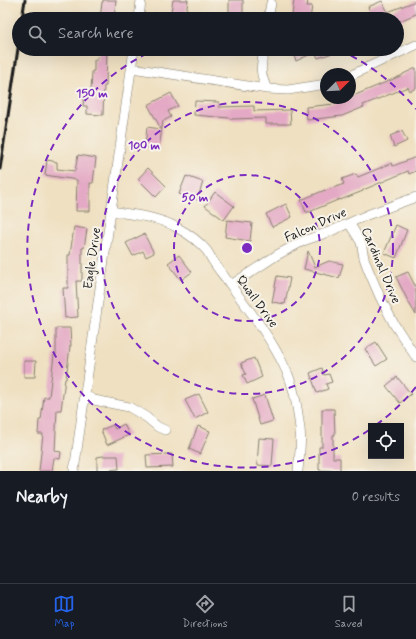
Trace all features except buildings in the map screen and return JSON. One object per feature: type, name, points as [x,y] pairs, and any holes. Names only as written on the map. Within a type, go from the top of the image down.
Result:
[{"type":"street","points":[[140,12],[141,0]]},
{"type":"street","points":[[269,12],[271,3]]},
{"type":"street","points":[[404,50],[416,45]]},
{"type":"street","name":"Eagle Drive","points":[[74,471],[133,56]]},
{"type":"street","points":[[263,56],[260,70],[262,79],[267,89]]},
{"type":"street","points":[[356,73],[392,56]]},
{"type":"street","points":[[132,68],[267,89],[288,90],[320,85]]},
{"type":"street","name":"Falcon Drive","points":[[231,285],[277,255],[303,241],[329,232],[392,205],[416,197]]},
{"type":"street","name":"Quail Drive","points":[[111,211],[153,218],[175,227],[186,233],[207,251],[275,347],[286,370],[294,393],[300,429],[298,471]]},
{"type":"street","name":"Cardinal Drive","points":[[349,223],[361,242],[368,270],[380,297],[394,324],[416,357]]},
{"type":"street","points":[[84,395],[94,400],[129,407],[146,417],[158,427],[165,430]]},
{"type":"railway","points":[[23,12],[25,0]]},
{"type":"railway","points":[[0,169],[17,56]]}]
